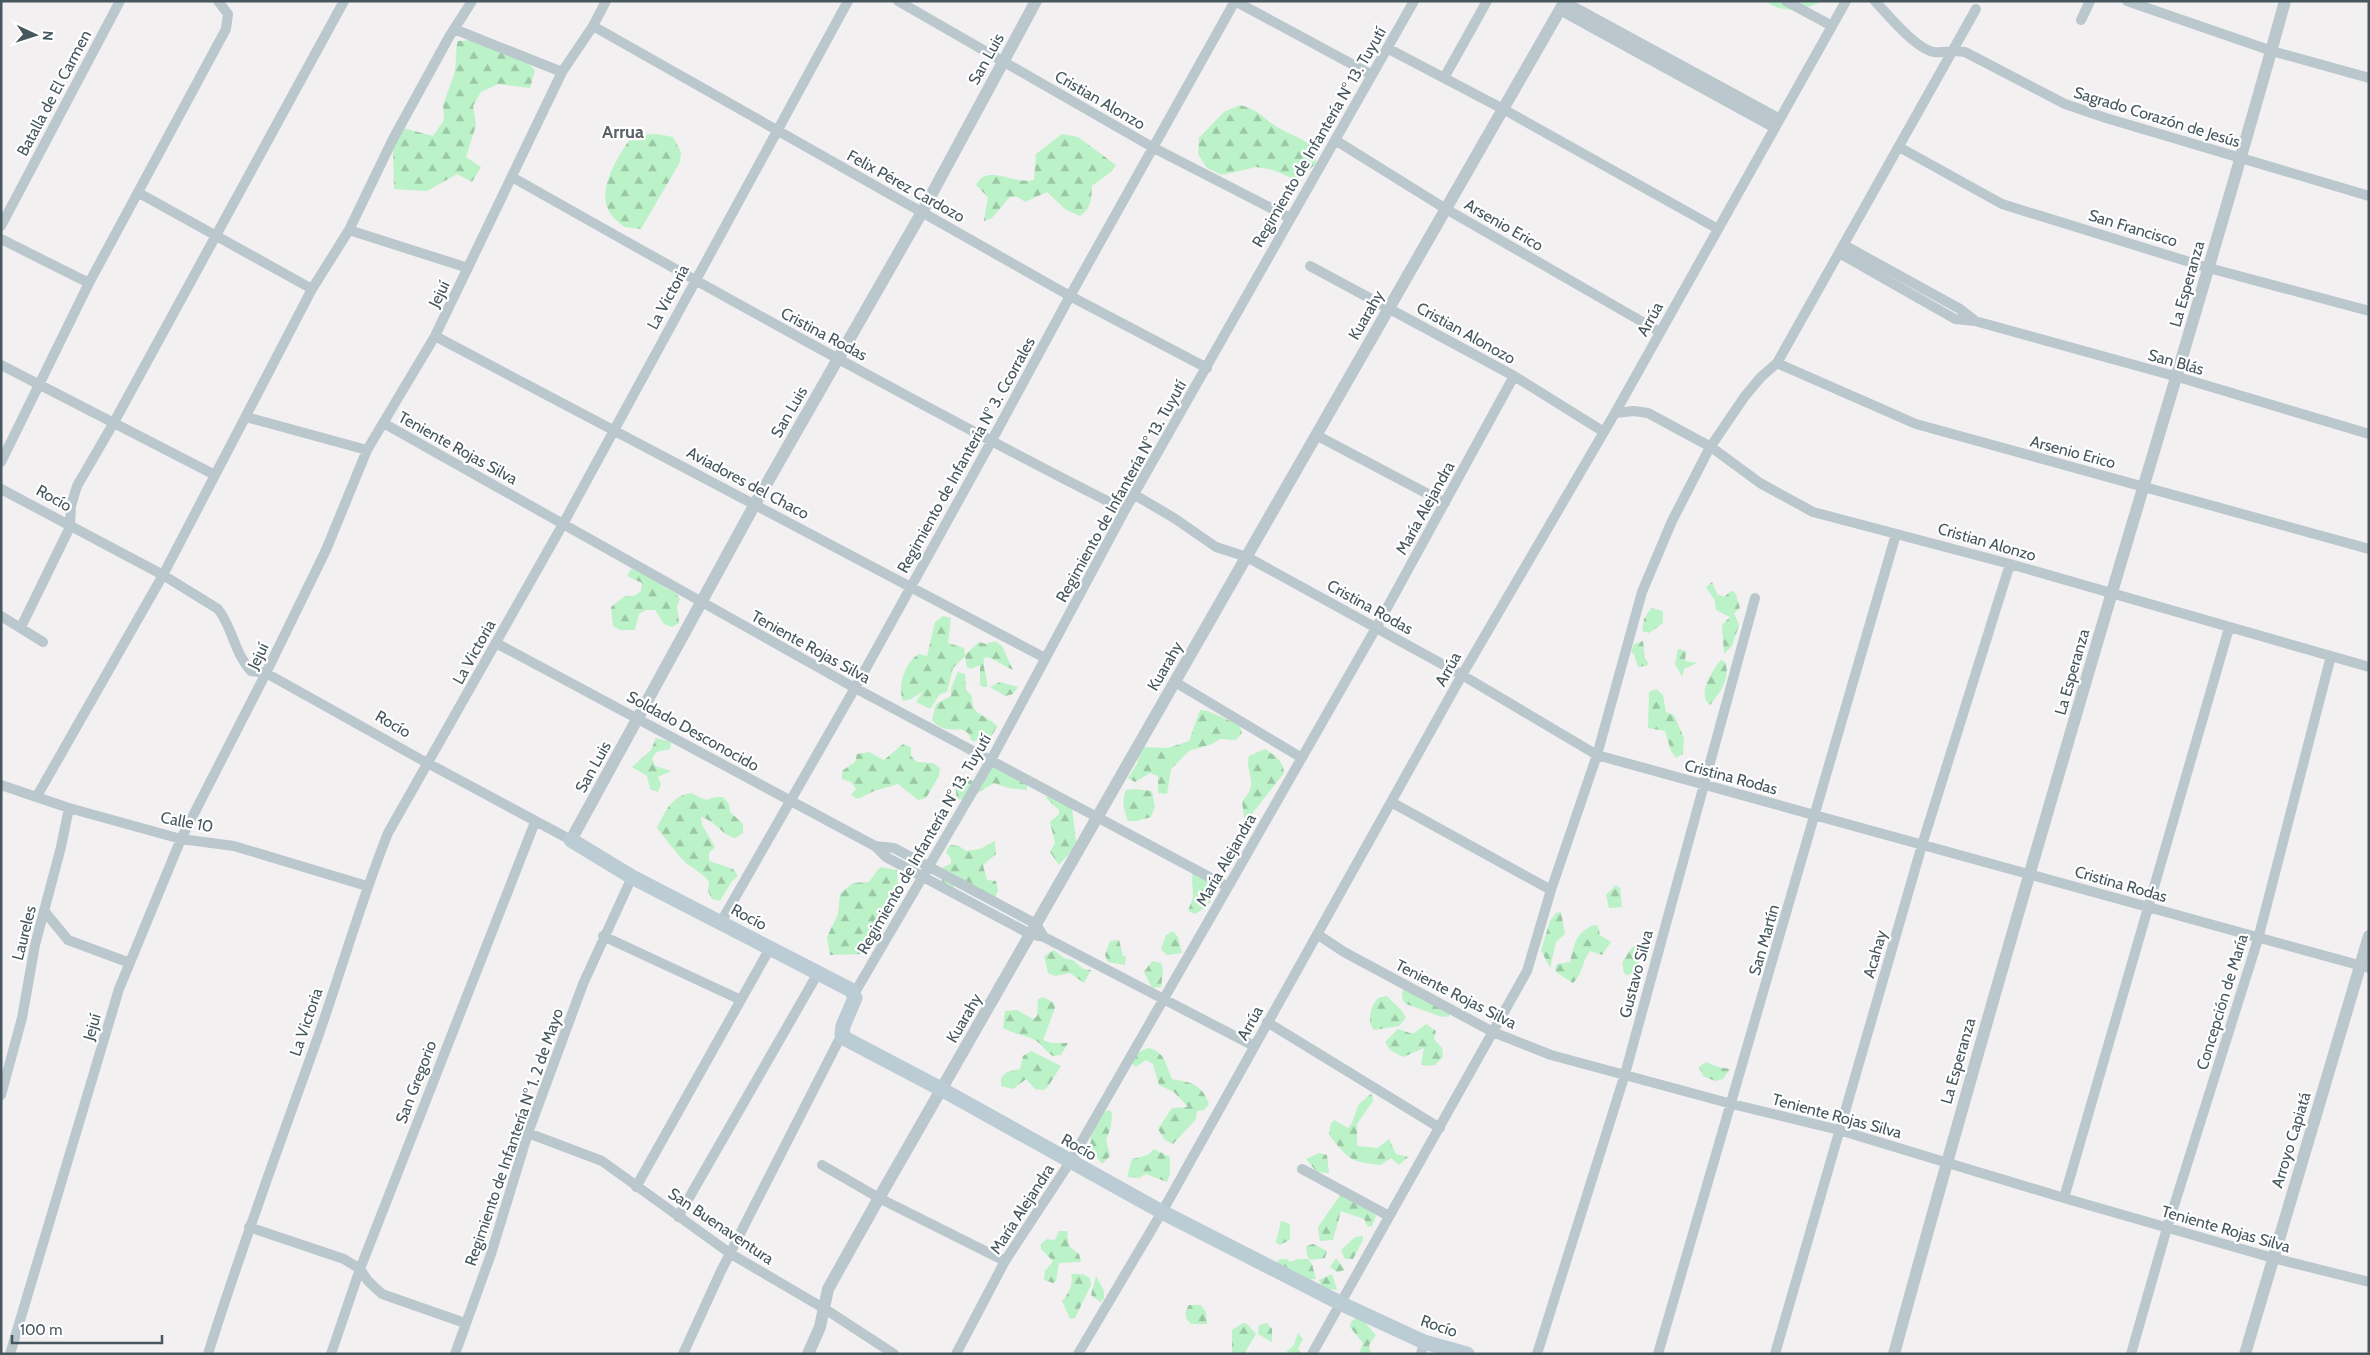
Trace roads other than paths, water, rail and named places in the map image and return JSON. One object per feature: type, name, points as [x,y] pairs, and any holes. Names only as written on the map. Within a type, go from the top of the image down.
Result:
[{"type":"main road","name":"Rocío","points":[[571,840],[632,877],[851,990],[854,994]]},
{"type":"main road","points":[[842,1034],[843,1026],[855,998],[854,994]]},
{"type":"main road","name":"Rocío","points":[[842,1034],[846,1039],[941,1089],[1162,1212],[1342,1304],[1422,1348],[1467,1354]]},
{"type":"street","name":"Batalla de El Carmen","points":[[1,226],[120,1]]},
{"type":"street","points":[[1,462],[89,283],[226,28],[228,14],[218,1]]},
{"type":"street","points":[[21,627],[70,527],[72,506],[77,486],[113,424],[344,1]]},
{"type":"street","points":[[37,796],[163,575],[312,289],[349,230],[393,139],[454,29],[472,1]]},
{"type":"street","name":"Jejuí","points":[[10,1354],[56,1192],[119,988],[181,839],[266,673],[326,550],[367,450],[385,424],[436,336],[562,72],[593,26],[606,1]]},
{"type":"street","name":"La Victoria","points":[[208,1354],[249,1227],[332,996],[367,886],[388,833],[563,524],[694,280],[778,131],[848,1]]},
{"type":"street","name":"Cristian Alonzo","points":[[898,1],[1154,148],[1290,218]]},
{"type":"street","name":"San Luis","points":[[571,840],[755,504],[922,212],[1036,1]]},
{"type":"street","points":[[1235,1],[1372,75]]},
{"type":"street","name":"Regimiento de Infantería N° 3. Ccorrales","points":[[721,922],[910,588],[1235,1]]},
{"type":"street","name":"Regimiento de Infantería N° 13. Tuyutí","points":[[854,994],[991,760],[1134,495],[1414,1]]},
{"type":"street","points":[[1444,78],[1487,1]]},
{"type":"street","points":[[1786,1],[1832,26]]},
{"type":"street","name":"Arrúa","points":[[1078,1354],[1162,1212],[1462,675],[1615,414],[1846,1]]},
{"type":"street","name":"Sagrado Corazón de Jesús","points":[[1875,1],[1924,49],[1936,52],[1952,50],[1965,52],[2065,104],[2369,196]]},
{"type":"street","points":[[2081,20],[2090,1]]},
{"type":"street","points":[[2127,1],[2272,52],[2369,78]]},
{"type":"street","name":"La Esperanza","points":[[1894,1354],[1946,1163],[2029,873],[2178,377],[2285,1]]},
{"type":"street","points":[[1564,4],[1778,124]]},
{"type":"street","name":"Kuarahy","points":[[808,1354],[820,1328],[828,1289],[1388,307],[1564,4]]},
{"type":"street","points":[[1312,1354],[1342,1304],[1389,1216],[1527,971],[1551,890],[1597,755],[1642,592],[1672,521],[1711,447],[1745,396],[1761,376],[1777,363],[1976,9]]},
{"type":"street","name":"Felix Pérez Cardozo","points":[[593,26],[1070,296],[1207,368]]},
{"type":"street","points":[[454,29],[562,72]]},
{"type":"street","points":[[1387,48],[1503,109],[1718,229]]},
{"type":"street","name":"Arsenio Erico","points":[[1335,140],[1446,209],[1660,332]]},
{"type":"street","name":"San Francisco","points":[[1899,147],[2002,204],[2209,268],[2369,311]]},
{"type":"street","name":"Cristina Rodas","points":[[512,177],[694,280],[991,442],[1126,510]]},
{"type":"street","points":[[139,193],[312,289]]},
{"type":"street","points":[[349,230],[468,268]]},
{"type":"street","points":[[1,239],[89,283]]},
{"type":"street","name":"San Blás","points":[[1842,249],[1960,309],[1975,321],[2178,377],[2369,434]]},
{"type":"street","name":"Cristian Alonozo","points":[[1310,266],[1514,376],[1604,432]]},
{"type":"street","name":"Aviadores del Chaco","points":[[436,336],[1045,658]]},
{"type":"street","name":"Arsenio Erico","points":[[1777,363],[1916,424],[2369,550]]},
{"type":"street","points":[[1,365],[215,476]]},
{"type":"street","name":"María Alejandra","points":[[956,1354],[1005,1261],[1070,1162],[1302,758],[1376,628],[1514,376]]},
{"type":"street","name":"Cristian Alonzo","points":[[1615,414],[1634,411],[1648,413],[1711,447],[1760,484],[1813,512],[2010,564],[2369,667]]},
{"type":"street","points":[[246,417],[367,450]]},
{"type":"street","name":"Teniente Rojas Silva","points":[[385,424],[854,688],[1228,887]]},
{"type":"street","points":[[1316,435],[1445,502]]},
{"type":"street","name":"Rocío","points":[[1,489],[163,575],[218,609],[224,617],[238,653],[251,671],[266,673],[428,764],[571,840]]},
{"type":"street","name":"Cristina Rodas","points":[[1134,495],[1174,518],[1216,547],[1247,557],[1462,675],[1597,755],[2364,967]]},
{"type":"street","name":"San Martín","points":[[1658,1354],[1896,534]]},
{"type":"street","name":"Acahay","points":[[1775,1354],[1922,845],[2010,564]]},
{"type":"street","name":"Gustavo Silva","points":[[1537,1354],[1625,1074],[1755,598]]},
{"type":"street","points":[[1,616],[43,642]]},
{"type":"street","points":[[2064,1198],[2230,628]]},
{"type":"street","name":"Soldado Desconocido","points":[[496,643],[876,846],[894,848],[929,866],[1044,937],[1254,1046]]},
{"type":"street","name":"Concepción de María","points":[[2131,1354],[2167,1228],[2258,939],[2331,656]]},
{"type":"street","points":[[1175,682],[1302,758]]},
{"type":"street","name":"Calle 10","points":[[1,786],[37,796],[69,808],[181,839],[234,846],[367,886]]},
{"type":"street","points":[[1392,802],[1551,890]]},
{"type":"street","name":"Laureles","points":[[1,1095],[22,1018],[35,945],[45,912],[69,808]]},
{"type":"street","name":"San Gregorio","points":[[331,1354],[360,1269],[535,822]]},
{"type":"street","name":"Soldado Desconocido","points":[[876,846],[886,858],[922,878],[1033,929]]},
{"type":"street","name":"Regimiento de Infantería N° 1. 2 de Mayo","points":[[455,1354],[464,1323],[491,1254],[528,1133],[583,984],[603,936],[632,877]]},
{"type":"street","points":[[45,912],[68,940],[130,962]]},
{"type":"street","name":"Teniente Rojas Silva","points":[[1317,934],[1344,952],[1493,1032],[1551,1055],[1732,1104],[1839,1130],[2167,1228],[2273,1258],[2369,1282]]},
{"type":"street","points":[[603,936],[740,1000]]},
{"type":"street","name":"Arroyo Capiatá","points":[[2245,1354],[2364,967],[2369,936]]},
{"type":"street","points":[[636,1187],[770,948]]},
{"type":"street","points":[[678,1217],[818,973]]},
{"type":"street","points":[[1267,1022],[1440,1128]]},
{"type":"street","points":[[683,1354],[731,1254],[842,1034]]},
{"type":"street","name":"San Buenaventura","points":[[528,1133],[602,1161],[731,1254],[825,1309],[894,1354]]},
{"type":"street","points":[[822,1165],[879,1198],[1005,1261]]},
{"type":"street","points":[[1302,1169],[1389,1216]]},
{"type":"street","points":[[249,1227],[344,1259],[360,1269],[368,1281],[382,1294],[464,1323]]},
{"type":"district","name":"Arrua","points":[[623,132]]}]
